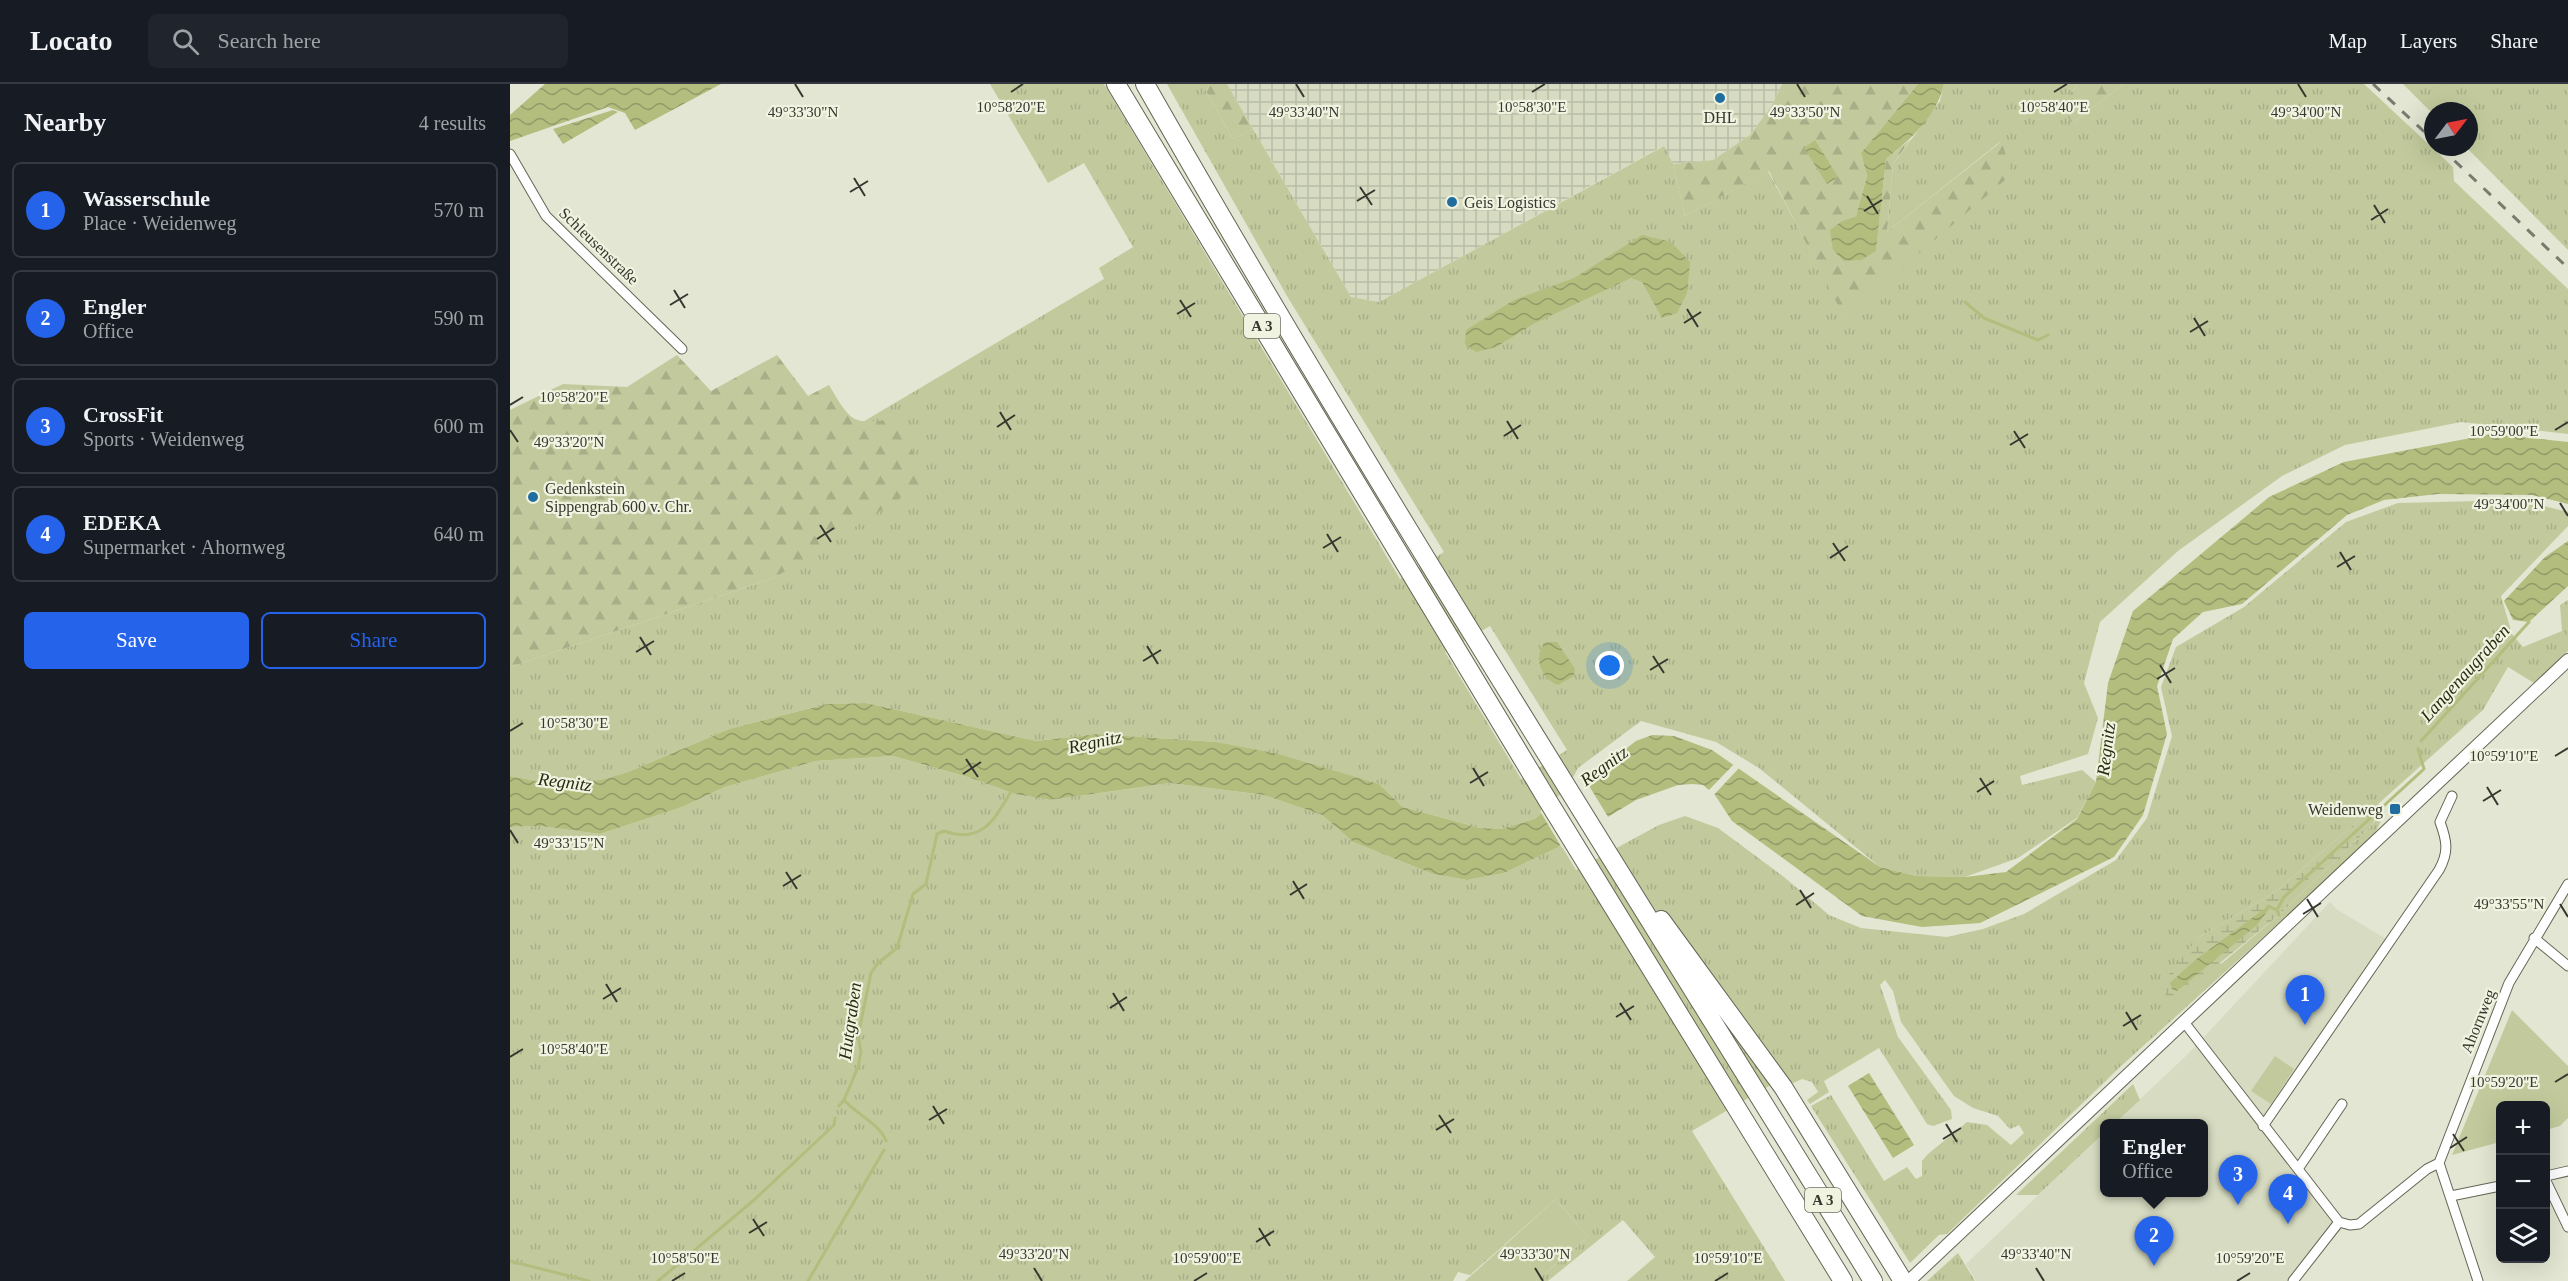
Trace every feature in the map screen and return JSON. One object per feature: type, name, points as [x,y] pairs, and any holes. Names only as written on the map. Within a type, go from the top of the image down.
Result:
[{"type":"highway","name":"A 3","points":[[1116,84],[1524,761],[1843,1281]]},
{"type":"highway","name":"A 3","points":[[1144,84],[1256,276],[1622,875],[1722,1020],[1776,1117],[1873,1281]]},
{"type":"highway","points":[[1622,875],[1666,926],[1722,1020]]},
{"type":"highway","name":"A 3","points":[[1722,1020],[1795,1105],[1903,1281]]},
{"type":"highway","points":[[1776,1117],[1852,1224],[1886,1281]]},
{"type":"highway","points":[[1756,1139],[1829,1281]]},
{"type":"street","name":"Schleusenstraße","points":[[510,154],[546,216],[682,349]]},
{"type":"street","points":[[1909,1281],[2568,660]]},
{"type":"street","points":[[2263,1126],[2446,858],[2448,845],[2440,822],[2452,796]]},
{"type":"street","name":"Ahornweg","points":[[2439,1163],[2509,983],[2568,884]]},
{"type":"street","points":[[2534,938],[2568,966]]},
{"type":"street","points":[[2184,1022],[2205,1046],[2263,1126],[2339,1222],[2350,1225],[2359,1224],[2427,1169],[2439,1163],[2478,1281]]},
{"type":"street","points":[[2298,1169],[2342,1104]]},
{"type":"street","points":[[2550,1175],[2568,1171]]},
{"type":"street","points":[[2451,1196],[2496,1187]]},
{"type":"street","points":[[2550,1189],[2568,1227]]},
{"type":"street","points":[[2293,1281],[2339,1222]]},
{"type":"shaded area","points":[[1227,84],[1782,84],[1771,107],[1750,135],[1713,160],[1673,164],[1663,146],[1379,302],[1351,297]]},
{"type":"shaded area","points":[[2330,902],[2336,909],[2386,939],[2263,1120],[2345,1226],[2290,1281],[1976,1281],[1966,1264],[2100,1137],[2100,1197],[2208,1197],[2208,1119],[2119,1119],[2188,1054]]},
{"type":"green space","points":[[990,84],[1104,84],[1400,579],[1444,552],[1287,296],[1167,84],[1210,84],[1206,91],[1233,139],[1253,129],[1351,297],[1379,302],[1664,146],[1673,164],[1685,216],[1768,171],[1845,316],[2001,141],[1887,232],[1893,164],[1940,101],[1944,84],[2079,84],[2059,105],[2072,123],[2124,84],[2364,84],[2424,140],[2424,156],[2441,156],[2453,167],[2454,181],[2568,289],[2568,434],[2461,422],[2345,445],[2282,476],[2178,551],[2100,622],[2084,683],[2098,718],[2088,754],[2020,776],[2022,785],[2082,770],[2096,782],[2077,818],[2018,858],[1965,877],[1916,876],[1880,867],[1759,768],[1716,742],[1641,721],[1578,768],[1564,795],[1534,819],[1501,829],[1480,828],[1403,807],[1379,784],[1216,742],[1097,734],[1036,741],[866,703],[827,704],[729,729],[628,772],[604,779],[579,783],[542,782],[510,776],[510,667],[776,577],[861,423],[1104,279],[1099,268],[1133,247],[1084,163],[1048,183]],"holes":[[[1490,626],[1567,750],[1521,779],[1445,652]]]},
{"type":"green space","points":[[1210,84],[1227,84],[1253,129],[1233,139],[1206,91]]},
{"type":"green space","points":[[1782,84],[1918,84],[1861,153],[1867,176],[1856,216],[1842,221],[1876,250],[1886,159],[1911,139],[1893,164],[1887,232],[2002,141],[2011,175],[1844,317],[1769,171],[1685,216],[1673,164],[1713,160],[1750,135],[1771,107]]},
{"type":"green space","points":[[2079,84],[2124,84],[2072,123],[2059,105]]},
{"type":"green space","points":[[2403,84],[2568,84],[2568,250],[2475,156],[2478,156],[2478,102],[2424,102],[2424,105]]},
{"type":"green space","points":[[677,355],[711,391],[777,355],[808,396],[829,385],[843,408],[855,419],[870,421],[897,419],[927,481],[776,577],[510,667],[510,410],[563,384],[627,387]]},
{"type":"green space","points":[[2520,500],[2568,512],[2568,526],[2501,596],[2512,634],[2523,647],[2562,631],[2560,605],[2568,600],[2568,651],[2534,683],[2508,667],[2483,710],[2378,804],[2275,892],[2198,938],[2221,964],[2279,915],[2372,825],[2381,813],[2381,821],[2375,833],[2120,1067],[1947,1234],[1939,1235],[1910,1263],[1811,1106],[1831,1095],[1884,1181],[1907,1167],[1916,1179],[1922,1176],[1922,1161],[1967,1122],[1987,1125],[2011,1145],[2024,1133],[2019,1125],[2010,1129],[1998,1116],[1973,1108],[1954,1096],[1901,1022],[1893,991],[1885,980],[1880,985],[1898,1037],[1951,1110],[1952,1119],[1933,1126],[1927,1124],[1879,1048],[1824,1081],[1829,1092],[1810,1104],[1807,1100],[1818,1092],[1812,1082],[1802,1079],[1791,1084],[1786,1076],[1692,1131],[1785,1281],[1627,1281],[1655,1257],[1623,1220],[1548,1281],[1536,1281],[1588,1237],[1556,1199],[1470,1275],[1458,1272],[1453,1281],[510,1281],[510,827],[540,826],[600,834],[682,807],[725,787],[816,761],[893,756],[968,777],[1015,794],[1050,800],[1170,783],[1264,795],[1322,815],[1353,842],[1433,874],[1467,880],[1504,873],[1561,845],[1576,870],[1659,825],[1685,816],[1718,828],[1784,877],[1829,915],[1861,928],[1947,937],[1983,929],[2024,914],[2116,860],[2147,818],[2172,736],[2161,687],[2176,647],[2244,607],[2346,522],[2398,503]]},
{"type":"green space","points":[[2378,804],[2382,807],[2372,825],[2279,915],[2167,1006],[2164,980],[2198,938],[2275,892]]},
{"type":"green space","points":[[2512,1010],[2568,1066],[2568,1118],[2560,1126],[2550,1129],[2550,1101],[2496,1101],[2496,1143],[2452,1155]]},
{"type":"green space","points":[[2275,1056],[2294,1069],[2271,1104],[2251,1091]]},
{"type":"green space","points":[[2133,1084],[2140,1100],[2119,1119],[2100,1119],[2100,1137],[2038,1195],[2016,1195]]},
{"type":"green space","points":[[1556,1199],[1588,1237],[1536,1281],[1465,1281]]},
{"type":"green space","points":[[1958,1253],[1975,1281],[1927,1281]]},
{"type":"water","points":[[545,84],[721,84],[635,130],[625,113],[608,107],[510,141],[510,115]]},
{"type":"water","points":[[1918,84],[1944,84],[1941,96],[1929,117],[1905,143],[1886,159],[1876,251],[1861,260],[1844,261],[1833,250],[1830,230],[1842,221],[1856,216],[1867,176],[1861,153]]},
{"type":"water","points":[[613,110],[618,112],[563,144],[553,129]]},
{"type":"water","points":[[1815,140],[1838,177],[1827,184],[1804,148]]},
{"type":"water","points":[[1642,235],[1671,242],[1690,262],[1687,293],[1677,313],[1662,318],[1642,282],[1631,278],[1535,323],[1496,347],[1476,352],[1465,344],[1466,330],[1514,300],[1574,278]]},
{"type":"water","name":"Regnitz","points":[[2492,434],[2568,442],[2568,504],[2532,495],[2438,494],[2384,500],[2347,515],[2242,604],[2203,612],[2173,639],[2157,686],[2167,734],[2143,815],[2114,857],[1980,923],[1922,927],[1862,916],[1732,821],[1715,795],[1703,785],[1693,784],[1678,785],[1636,800],[1558,847],[1504,873],[1467,880],[1433,874],[1353,842],[1322,815],[1264,795],[1170,783],[1050,800],[1015,794],[968,777],[893,756],[816,761],[725,787],[682,807],[600,834],[540,826],[510,827],[510,776],[542,782],[579,783],[604,779],[628,772],[729,729],[827,704],[866,703],[1036,741],[1097,734],[1216,742],[1278,754],[1379,784],[1403,807],[1480,828],[1501,829],[1534,819],[1636,741],[1652,735],[1674,736],[1712,750],[1880,867],[1916,876],[1965,877],[2006,872],[2077,819],[2096,782],[2108,683],[2133,611],[2269,497],[2344,462]]},
{"type":"water","points":[[2568,541],[2568,586],[2529,622],[2513,620],[2504,601],[2545,557]]},
{"type":"water","points":[[1546,642],[1557,642],[1575,669],[1574,676],[1558,685],[1547,678],[1540,666],[1540,654]]},
{"type":"water","points":[[2268,906],[2269,909],[2257,925],[2177,991],[2172,989],[2170,983],[2194,961]]},
{"type":"water","points":[[1869,1073],[1914,1145],[1893,1158],[1848,1086]]},
{"type":"pier","points":[[1735,763],[1740,767],[1713,796],[1707,792]]},
{"type":"pier","points":[[1583,776],[1610,820],[1562,848],[1540,811]]},
{"type":"waterway","points":[[1965,302],[1984,318],[2038,340],[2048,335]]},
{"type":"waterway","name":"Langenaugraben","points":[[2421,741],[2529,622]]},
{"type":"waterway","name":"Langenaugraben","points":[[2279,915],[2277,910],[2284,897],[2424,769],[2418,749]]},
{"type":"waterway","name":"Hutgraben","points":[[886,1141],[879,1129],[844,1100],[858,1067],[861,1052],[858,1036],[871,973],[878,963],[897,948],[913,894],[926,884],[937,834],[944,831],[957,834],[978,832],[993,819],[1012,790]]},
{"type":"waterway","points":[[2268,906],[2277,910]]},
{"type":"waterway","name":"Hutgraben","points":[[839,1106],[844,1100]]},
{"type":"waterway","points":[[658,1281],[754,1200],[834,1125],[835,1118]]},
{"type":"waterway","name":"Hutgraben","points":[[808,1281],[884,1150]]},
{"type":"waterway","points":[[510,1261],[589,1281]]},
{"type":"railway","points":[[2373,84],[2424,132]]},
{"type":"railway","points":[[2450,156],[2568,268]]},
{"type":"place","name":"DHL","points":[[1720,98]]},
{"type":"place","name":"Geis Logistics","points":[[1452,202]]},
{"type":"place","name":"Gedenkstein Sippengrab 600 v. Chr.","points":[[533,497]]},
{"type":"place","name":"Weidenweg","points":[[2395,809]]},
{"type":"place","name":"Wasserschule","points":[[2305,1025]]},
{"type":"place","name":"CrossFit","points":[[2238,1205]]},
{"type":"place","name":"EDEKA","points":[[2288,1224]]},
{"type":"place","name":"Engler","points":[[2154,1266]]}]
